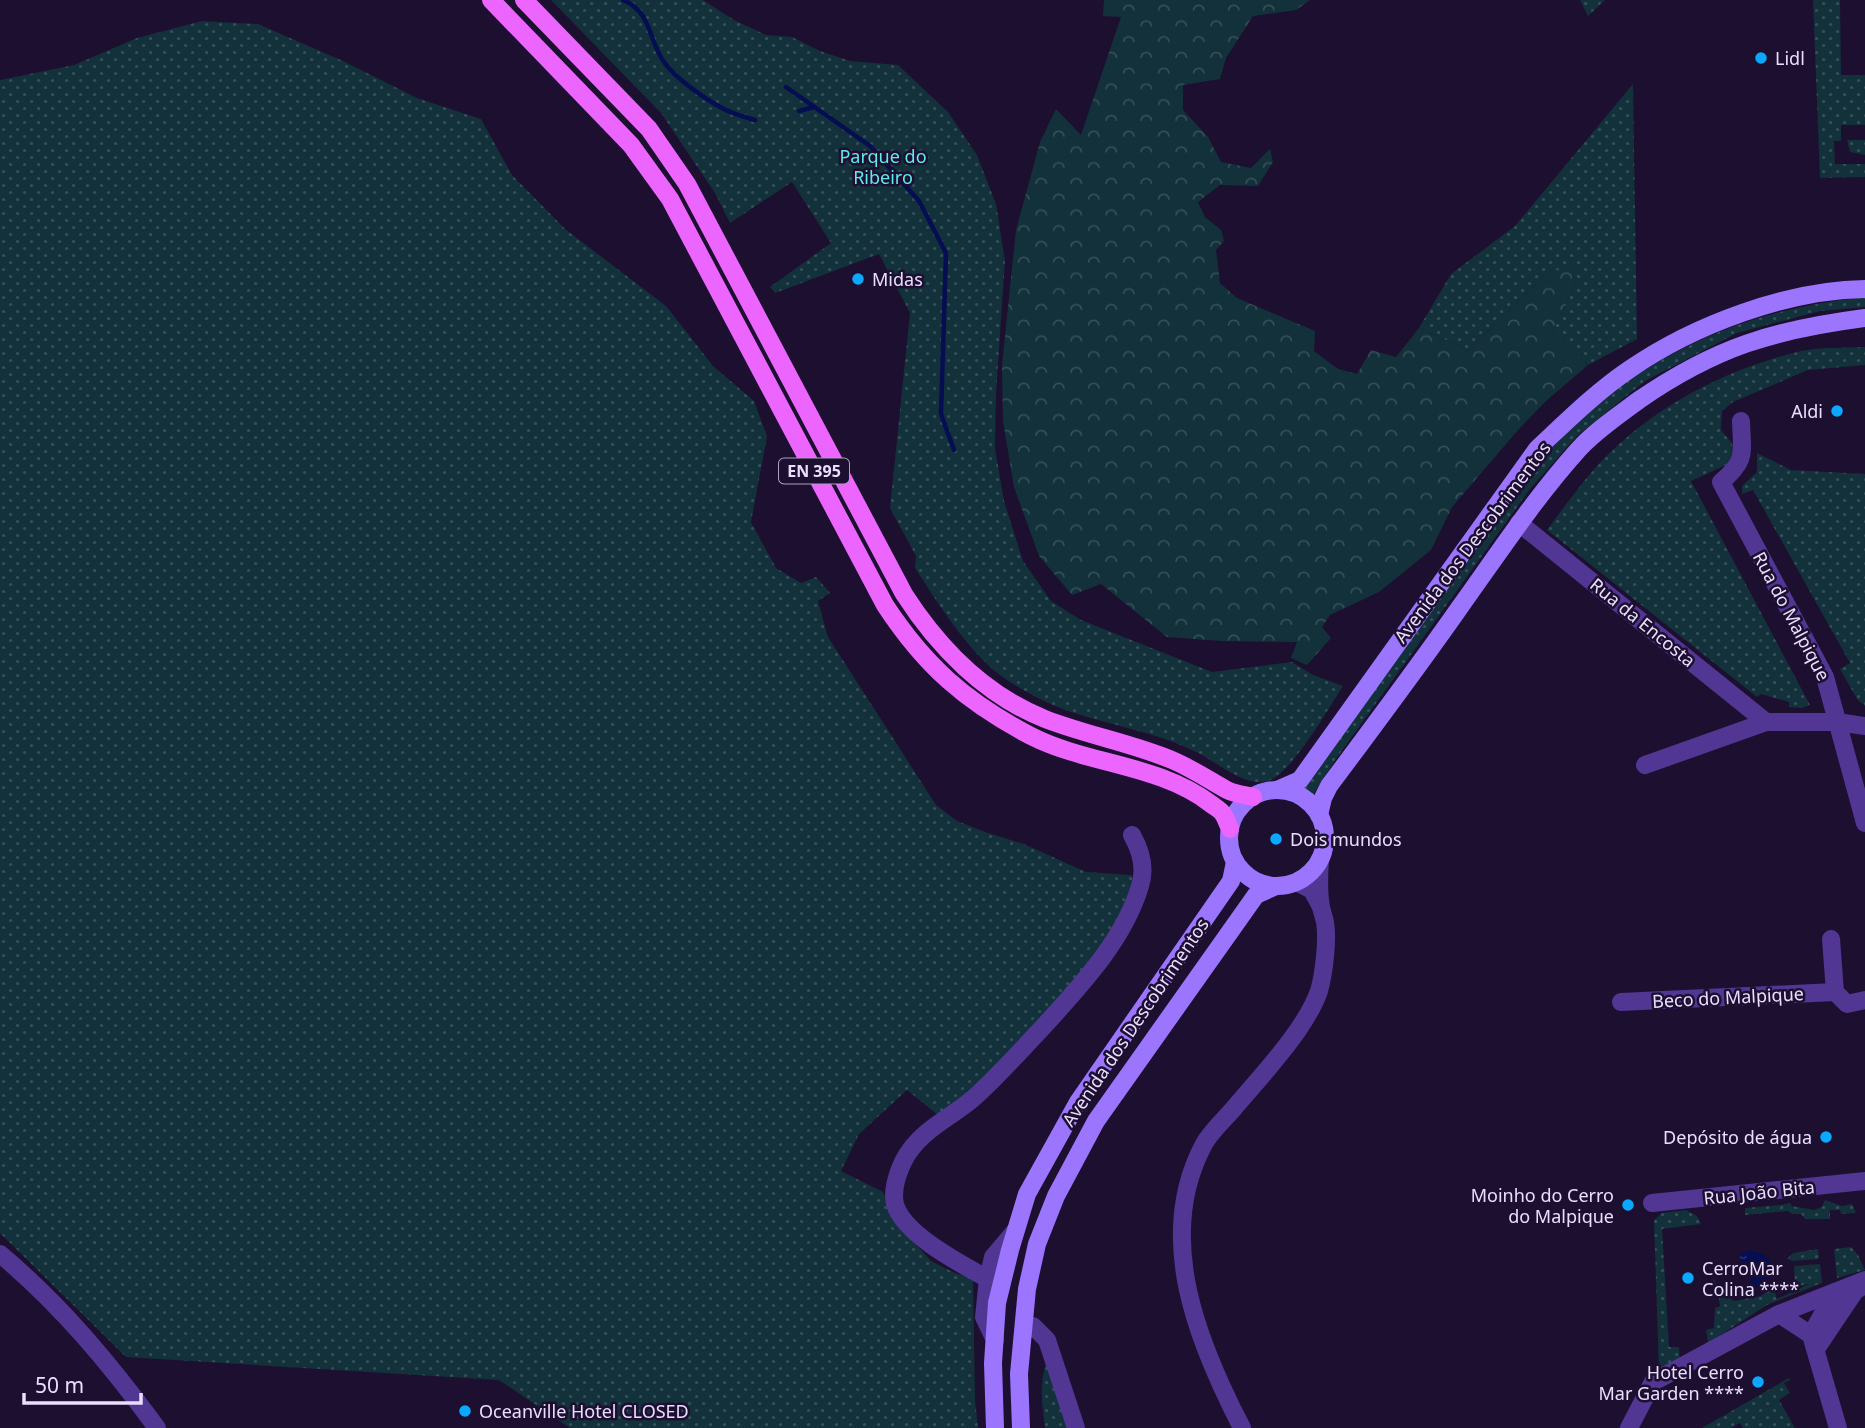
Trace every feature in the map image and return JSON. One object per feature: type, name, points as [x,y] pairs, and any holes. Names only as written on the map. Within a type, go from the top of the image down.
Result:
[{"type":"main road","name":"EN 395","points":[[491,0],[615,127],[670,199],[885,605],[915,648],[956,688],[1000,719],[1034,738],[1184,787],[1223,813],[1230,829]]},
{"type":"main road","name":"EN 395","points":[[524,0],[649,129],[680,174],[904,594],[932,635],[970,672],[991,688],[1043,718],[1172,760],[1229,791],[1253,797]]},
{"type":"main road","name":"Avenida dos Descobrimentos","points":[[1277,790],[1300,780],[1537,449],[1581,407],[1631,368],[1688,335],[1751,310],[1815,294],[1865,289]]},
{"type":"main road","name":"Avenida dos Descobrimentos","points":[[1319,815],[1329,786],[1519,523],[1580,448],[1626,410],[1677,374],[1720,352],[1765,336],[1865,318]]},
{"type":"main road","points":[[1277,790],[1302,797],[1319,815],[1325,845],[1320,859],[1306,876],[1296,882],[1276,886],[1252,879],[1235,862],[1231,851],[1230,829],[1238,810],[1253,797],[1277,790]]},
{"type":"main road","name":"Avenida dos Descobrimentos","points":[[995,1428],[993,1363],[997,1303],[1027,1194],[1078,1102],[1231,881],[1235,862]]},
{"type":"main road","name":"Avenida dos Descobrimentos","points":[[1021,1428],[1019,1374],[1027,1289],[1037,1244],[1055,1196],[1096,1121],[1256,895],[1276,886]]},
{"type":"street","name":"Rua do Malpique","points":[[1741,421],[1742,457],[1736,469],[1721,482],[1825,677],[1865,823]]},
{"type":"street","name":"Rua da Encosta","points":[[1519,523],[1766,722]]},
{"type":"street","points":[[1645,765],[1766,722],[1837,722],[1865,726]]},
{"type":"street","points":[[988,1279],[960,1264],[908,1226],[894,1202],[894,1186],[911,1149],[976,1096],[1019,1053],[1085,980],[1113,942],[1141,885],[1143,867],[1140,849],[1132,835]]},
{"type":"street","points":[[1320,859],[1320,905]]},
{"type":"street","points":[[1242,1428],[1218,1382],[1198,1330],[1183,1263],[1183,1218],[1190,1178],[1205,1142],[1303,1022],[1319,990],[1325,950],[1325,923],[1312,890],[1296,882]]},
{"type":"street","points":[[1831,939],[1835,992]]},
{"type":"street","name":"Beco do Malpique","points":[[1621,1002],[1835,992],[1847,1004],[1865,1000]]},
{"type":"street","name":"Rua João Bita","points":[[1653,1203],[1865,1181]]},
{"type":"street","points":[[995,1340],[984,1317],[988,1279],[993,1257],[1016,1231]]},
{"type":"street","points":[[0,1254],[33,1282],[86,1335],[157,1428]]},
{"type":"street","points":[[1629,1428],[1654,1382],[1779,1314],[1865,1282]]},
{"type":"street","points":[[1813,1342],[1865,1282]]},
{"type":"street","points":[[1813,1342],[1835,1292]]},
{"type":"street","points":[[1779,1314],[1813,1342],[1838,1428]]},
{"type":"street","points":[[1033,1326],[1047,1340],[1076,1428]]},
{"type":"green space","name":"Parque do Ribeiro","points":[[551,0],[703,0],[734,20],[766,35],[792,37],[820,51],[850,61],[898,65],[948,112],[977,155],[996,204],[1005,261],[995,448],[1004,501],[1023,561],[1051,601],[1081,620],[1212,672],[1292,662],[1313,675],[1343,686],[1288,766],[1268,781],[1250,781],[1178,744],[1050,704],[1006,679],[977,654],[949,619],[915,568],[916,556],[890,508],[910,313],[879,254],[775,293],[770,287],[831,243],[792,182],[730,223],[715,193],[661,113]]},
{"type":"green space","points":[[1104,0],[1310,0],[1296,10],[1253,16],[1226,58],[1220,79],[1183,85],[1183,110],[1208,137],[1221,162],[1251,168],[1270,149],[1273,162],[1258,186],[1220,185],[1198,202],[1205,217],[1221,230],[1224,241],[1216,250],[1220,283],[1237,298],[1315,331],[1314,351],[1338,369],[1357,374],[1371,350],[1396,357],[1419,328],[1469,350],[1543,277],[1571,264],[1577,280],[1552,333],[1588,365],[1546,401],[1518,430],[1452,507],[1431,550],[1379,592],[1330,615],[1322,627],[1331,638],[1307,665],[1291,658],[1297,642],[1167,637],[1101,584],[1072,595],[1039,556],[1014,487],[1003,421],[1002,365],[1016,230],[1040,142],[1056,109],[1081,135],[1121,17],[1103,16]]},
{"type":"green space","points":[[1580,0],[1605,0],[1588,16]]},
{"type":"green space","points":[[1813,0],[1840,0],[1841,75],[1865,75],[1865,125],[1841,125],[1841,141],[1834,141],[1835,164],[1865,164],[1865,177],[1820,178]]},
{"type":"green space","points":[[202,21],[258,24],[343,61],[417,98],[481,119],[512,175],[565,229],[666,306],[713,366],[754,401],[767,436],[751,522],[776,568],[801,583],[816,577],[830,593],[818,601],[828,637],[936,805],[957,821],[1024,844],[1086,872],[1131,875],[1141,885],[1113,942],[944,1120],[907,1090],[859,1134],[841,1171],[883,1192],[895,1221],[931,1261],[955,1273],[973,1278],[978,1428],[570,1428],[499,1380],[126,1357],[0,1233],[0,80],[74,65],[137,38]]},
{"type":"green space","points":[[1633,84],[1637,339],[1588,365],[1552,333],[1577,280],[1543,277],[1469,350],[1419,328],[1451,274],[1515,226]]},
{"type":"green space","points":[[1847,140],[1865,140],[1865,155],[1850,152]]},
{"type":"green space","points":[[1865,297],[1865,307],[1820,311],[1737,333],[1645,381],[1577,436],[1530,489],[1312,796],[1304,789],[1521,484],[1571,428],[1602,400],[1670,355],[1707,337],[1784,311]]},
{"type":"green space","points":[[1865,347],[1865,365],[1808,370],[1733,402],[1722,411],[1721,430],[1732,443],[1734,454],[1726,465],[1691,481],[1810,705],[1802,708],[1789,707],[1789,702],[1761,694],[1757,697],[1547,530],[1584,481],[1611,452],[1634,431],[1685,396],[1771,359],[1801,351]]},
{"type":"green space","points":[[1757,453],[1791,470],[1865,474],[1865,706],[1857,699],[1840,669],[1850,663],[1753,490],[1742,494],[1742,486],[1757,472]]},
{"type":"green space","points":[[1825,1200],[1842,1206],[1852,1204],[1856,1213],[1841,1214],[1840,1210],[1830,1210],[1830,1219],[1805,1219],[1801,1214],[1788,1211],[1745,1215],[1745,1208],[1790,1203],[1792,1206],[1814,1210],[1822,1207]]},
{"type":"green space","points":[[1686,1210],[1697,1216],[1701,1224],[1662,1229],[1669,1347],[1679,1347],[1680,1361],[1659,1371],[1654,1220],[1662,1213]]},
{"type":"green space","points":[[1851,1247],[1865,1270],[1837,1278],[1834,1249]]},
{"type":"green space","points":[[1818,1249],[1819,1259],[1787,1259],[1793,1253]]},
{"type":"green space","points":[[1820,1264],[1822,1283],[1767,1305],[1708,1343],[1706,1330],[1714,1328],[1715,1308],[1720,1306],[1713,1278],[1724,1295],[1734,1301],[1761,1296],[1773,1287],[1777,1299],[1809,1284],[1798,1286],[1795,1283],[1794,1266]]},
{"type":"green space","points":[[1049,1356],[1075,1428],[1045,1428],[1042,1383]]},
{"type":"green space","points":[[1789,1378],[1790,1380],[1784,1383],[1790,1393],[1779,1400],[1795,1428],[1743,1428],[1740,1423],[1731,1428],[1702,1428]]},
{"type":"water","points":[[1749,1250],[1763,1254],[1771,1262],[1769,1279],[1755,1288],[1750,1282],[1751,1278],[1758,1275],[1758,1265],[1741,1262],[1739,1258]]},
{"type":"waterway","points":[[623,0],[632,5],[644,19],[659,54],[675,75],[717,105],[755,120]]},
{"type":"waterway","points":[[786,87],[870,146],[919,201],[946,253],[941,414],[954,450]]},
{"type":"waterway","points":[[799,111],[814,107]]},
{"type":"place","name":"Lidl","points":[[1761,58]]},
{"type":"place","name":"Midas","points":[[858,279]]},
{"type":"place","name":"Aldi","points":[[1837,411]]},
{"type":"place","name":"Dois mundos","points":[[1276,839]]},
{"type":"place","name":"Depósito de água","points":[[1826,1137]]},
{"type":"place","name":"Moinho do Cerro do Malpique","points":[[1628,1205]]},
{"type":"place","name":"CerroMar Colina ****","points":[[1688,1278]]},
{"type":"place","name":"Hotel Cerro Mar Garden ****","points":[[1758,1382]]},
{"type":"place","name":"Oceanville Hotel CLOSED","points":[[465,1411]]}]
